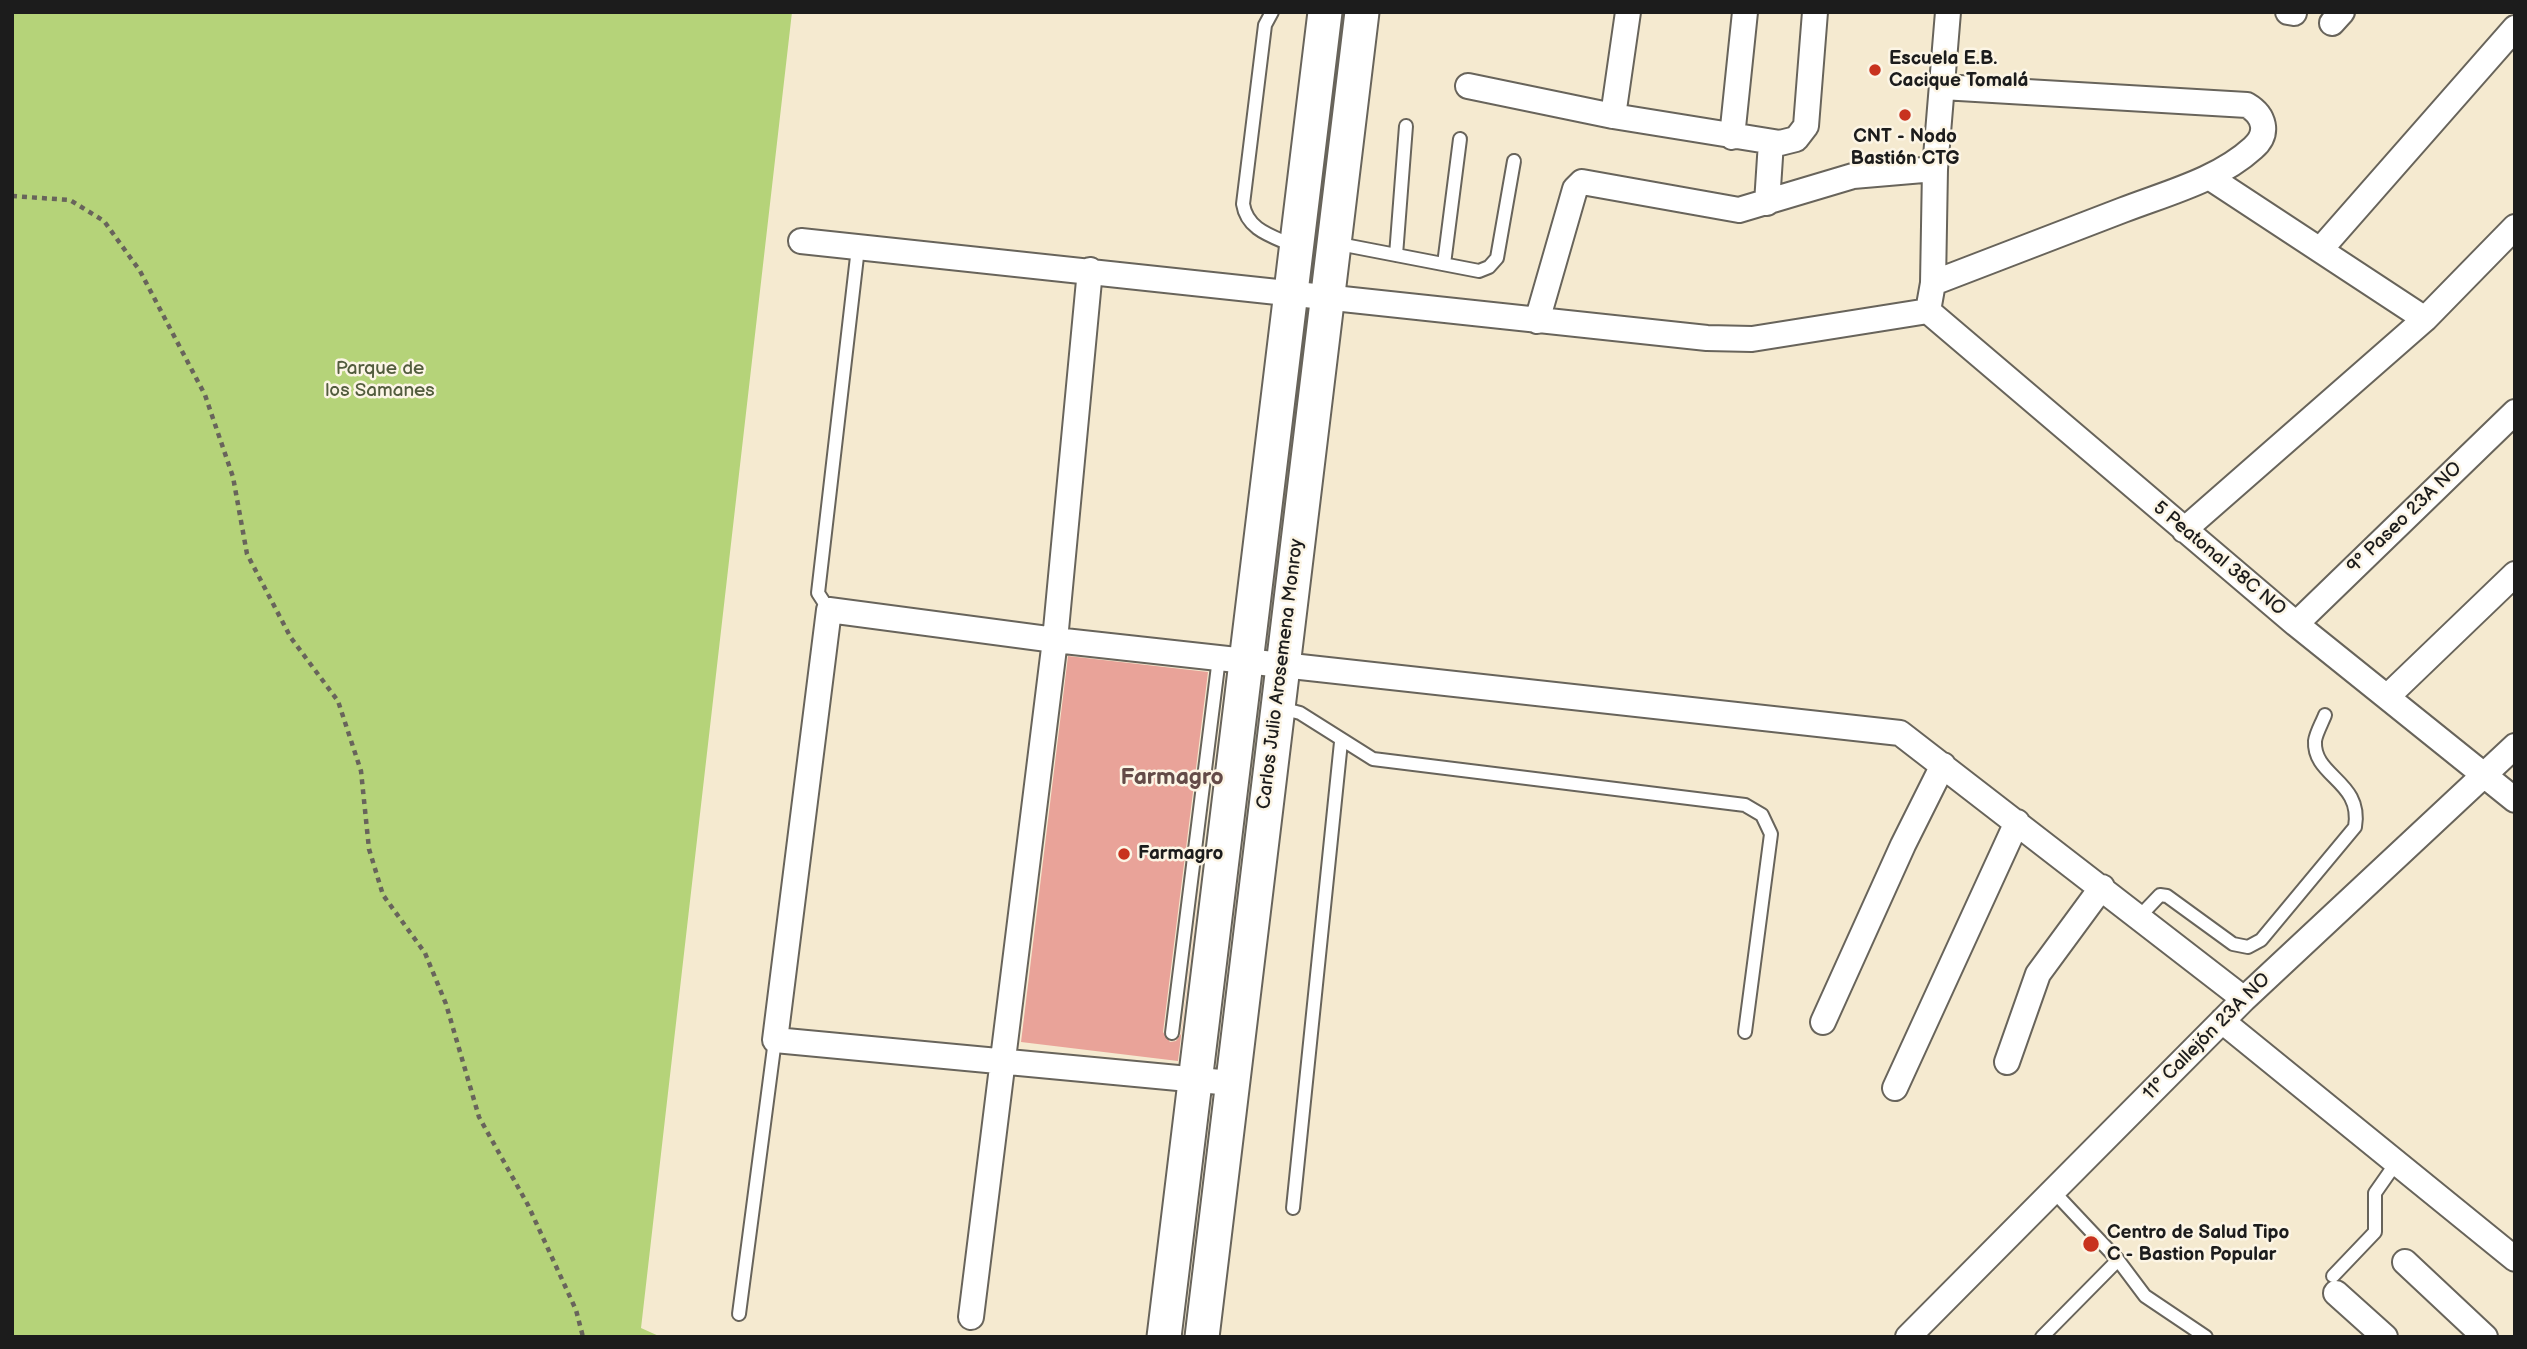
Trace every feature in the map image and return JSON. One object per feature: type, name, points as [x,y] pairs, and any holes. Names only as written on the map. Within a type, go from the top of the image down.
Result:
[{"type":"main road","name":"Carlos Julio Arosemena Monroy","points":[[1164,1337],[1195,1080],[1233,659],[1291,295],[1325,12]]},
{"type":"main road","name":"Carlos Julio Arosemena Monroy","points":[[1202,1337],[1362,12]]},
{"type":"street","points":[[1613,116],[1628,12]]},
{"type":"street","points":[[1732,137],[1745,12]]},
{"type":"street","points":[[1468,86],[1732,137],[1771,142],[1796,139],[1806,126],[1815,12]]},
{"type":"street","points":[[801,242],[1090,270],[1327,299],[1707,338],[1752,339],[1928,311],[1933,283],[1934,169],[1948,12]]},
{"type":"street","points":[[2288,12],[2294,13]]},
{"type":"street","points":[[2320,250],[2515,28]]},
{"type":"street","points":[[1933,283],[2209,177],[2254,147],[2262,136],[2264,121],[2258,111],[2247,105],[1942,87]]},
{"type":"street","points":[[1768,203],[1771,142]]},
{"type":"street","points":[[1537,321],[1577,185],[1586,182],[1739,210],[1853,176],[1934,169]]},
{"type":"street","points":[[2209,177],[2425,319]]},
{"type":"street","points":[[2184,530],[2425,319],[2515,227]]},
{"type":"street","points":[[971,1317],[1055,639],[1090,270]]},
{"type":"street","name":"5 Peatonal 38C NO","points":[[1928,311],[2296,624],[2515,800]]},
{"type":"street","name":"9º Paseo 23A NO","points":[[2296,624],[2515,412]]},
{"type":"street","points":[[2388,696],[2515,574]]},
{"type":"street","points":[[1231,1083],[775,1040],[829,610],[1055,639],[1900,733],[2244,999]]},
{"type":"street","name":"11º Callejón 23A NO","points":[[1908,1337],[2244,999],[2515,746]]},
{"type":"street","points":[[1823,1022],[1903,845],[1943,765]]},
{"type":"street","points":[[1895,1088],[2017,822]]},
{"type":"street","points":[[2007,1062],[2038,974],[2102,887]]},
{"type":"street","points":[[2222,1021],[2515,1259]]},
{"type":"street","points":[[2405,1262],[2485,1337]]},
{"type":"street","points":[[2335,1284],[2385,1337]]},
{"type":"lane","points":[[1272,12],[1265,25],[1243,204],[1245,217],[1254,227],[1296,246]]},
{"type":"lane","points":[[1396,255],[1406,126]]},
{"type":"lane","points":[[1444,264],[1460,139]]},
{"type":"lane","points":[[1334,243],[1479,271],[1489,267],[1497,258],[1514,161]]},
{"type":"lane","points":[[829,610],[818,593],[858,248]]},
{"type":"lane","points":[[1172,1033],[1233,659]]},
{"type":"lane","points":[[1277,707],[1300,713],[1341,742],[1373,759],[1745,805],[1762,815],[1770,834],[1745,1032]]},
{"type":"lane","points":[[2139,917],[2160,895],[2167,896],[2233,944],[2248,947],[2261,940],[2355,827],[2358,810],[2350,794],[2321,763],[2316,752],[2315,740],[2325,715]]},
{"type":"lane","points":[[1293,1208],[1341,742]]},
{"type":"lane","points":[[739,1314],[775,1040]]},
{"type":"lane","points":[[2335,1284],[2375,1232],[2375,1193],[2396,1163]]},
{"type":"lane","points":[[2054,1192],[2118,1260],[2145,1296],[2206,1337]]},
{"type":"lane","points":[[2042,1337],[2118,1260]]},
{"type":"path","points":[[12,196],[70,200],[104,221],[140,271],[205,395],[233,477],[247,554],[291,638],[338,701],[361,771],[369,849],[383,895],[425,953],[446,1004],[479,1116],[528,1205],[576,1310],[583,1337]]},
{"type":"green space","name":"Parque de los Samanes","points":[[12,12],[792,12],[641,1328],[661,1337],[12,1337]]},
{"type":"building","name":"Farmagro","points":[[1068,656],[1208,672],[1163,1032],[1170,1042],[1176,1041],[1181,1034],[1205,842],[1178,1061],[1021,1042]]},
{"type":"place","name":"Escuela E.B. Cacique Tomalá","points":[[1875,70]]},
{"type":"place","name":"CNT - Nodo Bastión CTG","points":[[1905,115]]},
{"type":"place","name":"Farmagro","points":[[1124,854]]},
{"type":"place","name":"Centro de Salud Tipo C - Bastion Popular","points":[[2091,1244]]},
{"type":"district","name":"Farmagro","points":[[1172,778]]}]
